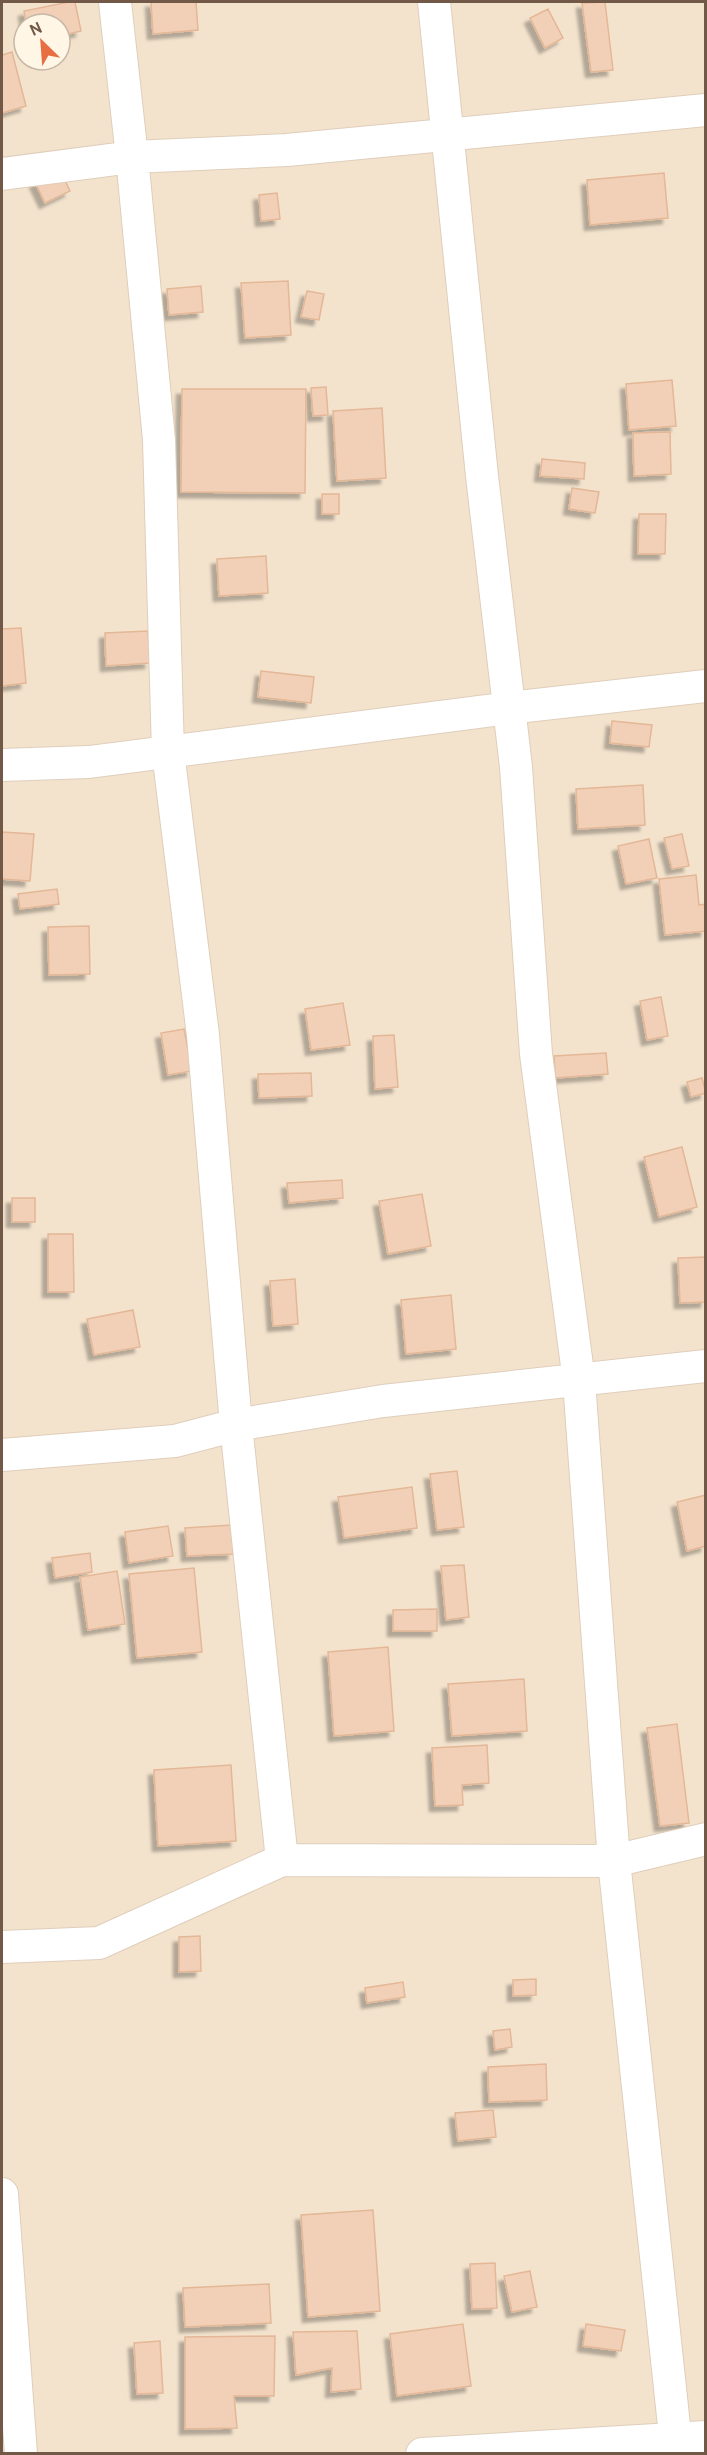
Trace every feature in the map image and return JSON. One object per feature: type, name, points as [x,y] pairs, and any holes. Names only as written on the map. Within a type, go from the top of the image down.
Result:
[{"type":"street","points":[[115,2],[159,440],[168,752],[203,1035],[236,1425],[282,1860]]},
{"type":"street","points":[[422,2454],[686,2443],[614,1861],[579,1381],[536,1054],[516,767],[482,476],[434,2]]},
{"type":"street","points":[[2,174],[132,157],[287,150],[705,110]]},
{"type":"street","points":[[2,765],[89,762],[509,708],[705,686]]},
{"type":"street","points":[[2,1455],[175,1441],[236,1425],[383,1401],[705,1366]]},
{"type":"street","points":[[2,1947],[99,1943],[282,1860],[614,1861],[705,1839]]},
{"type":"street","points":[[2,2194],[21,2454]]},
{"type":"shaded area","points":[[2,2],[705,2],[705,2453],[2,2453]]},
{"type":"building","points":[[75,2],[81,31],[72,33],[72,12],[24,11]]},
{"type":"building","points":[[151,2],[196,2],[198,30],[153,34]]},
{"type":"building","points":[[605,2],[613,70],[591,72],[582,3]]},
{"type":"building","points":[[548,9],[563,38],[545,48],[530,18]]},
{"type":"building","points":[[12,52],[12,72],[17,72],[26,106],[2,113],[2,55]]},
{"type":"building","points":[[60,170],[70,191],[45,203],[35,182]]},
{"type":"building","points":[[664,173],[668,218],[590,225],[587,180]]},
{"type":"building","points":[[277,193],[280,219],[261,221],[259,195]]},
{"type":"building","points":[[288,281],[291,335],[245,338],[241,283]]},
{"type":"building","points":[[201,286],[203,312],[169,315],[167,289]]},
{"type":"building","points":[[307,291],[324,294],[319,320],[301,317]]},
{"type":"building","points":[[672,380],[676,426],[629,430],[626,384]]},
{"type":"building","points":[[326,387],[328,415],[313,416],[311,388]]},
{"type":"building","points":[[182,389],[306,389],[305,493],[181,492]]},
{"type":"building","points":[[382,408],[386,478],[337,481],[333,411]]},
{"type":"building","points":[[670,432],[671,474],[634,476],[633,433]]},
{"type":"building","points":[[542,459],[585,463],[584,479],[540,476]]},
{"type":"building","points":[[572,488],[599,492],[595,513],[569,509]]},
{"type":"building","points":[[322,494],[339,494],[339,514],[322,514]]},
{"type":"building","points":[[639,514],[666,514],[665,554],[638,554]]},
{"type":"building","points":[[266,556],[268,593],[219,596],[217,559]]},
{"type":"building","points":[[21,628],[26,683],[2,686],[2,629]]},
{"type":"building","points":[[148,631],[150,663],[106,666],[105,633]]},
{"type":"building","points":[[261,671],[314,677],[311,703],[258,697]]},
{"type":"building","points":[[612,721],[652,725],[649,747],[610,743]]},
{"type":"building","points":[[643,785],[645,825],[578,829],[576,789]]},
{"type":"building","points":[[2,832],[34,834],[30,881],[2,879]]},
{"type":"building","points":[[682,834],[689,866],[672,869],[664,838]]},
{"type":"building","points":[[649,839],[657,878],[626,884],[618,846]]},
{"type":"building","points":[[696,875],[699,905],[706,904],[706,931],[665,935],[659,879]]},
{"type":"building","points":[[57,889],[59,904],[20,909],[18,894]]},
{"type":"building","points":[[89,926],[90,974],[49,975],[48,927]]},
{"type":"building","points":[[661,997],[668,1036],[647,1040],[640,1001]]},
{"type":"building","points":[[343,1003],[350,1045],[311,1050],[305,1009]]},
{"type":"building","points":[[184,1029],[192,1071],[168,1075],[161,1033]]},
{"type":"building","points":[[394,1035],[398,1087],[375,1089],[373,1036]]},
{"type":"building","points":[[606,1053],[608,1074],[555,1078],[554,1056]]},
{"type":"building","points":[[311,1073],[312,1096],[259,1098],[258,1074]]},
{"type":"building","points":[[702,1078],[706,1093],[691,1097],[687,1082]]},
{"type":"building","points":[[682,1147],[697,1207],[659,1217],[644,1157]]},
{"type":"building","points":[[342,1180],[343,1198],[289,1203],[287,1183]]},
{"type":"building","points":[[422,1194],[431,1246],[388,1254],[379,1201]]},
{"type":"building","points":[[12,1198],[35,1198],[35,1222],[12,1222]]},
{"type":"building","points":[[48,1234],[73,1234],[74,1292],[48,1292]]},
{"type":"building","points":[[706,1257],[706,1302],[680,1303],[678,1258]]},
{"type":"building","points":[[295,1279],[298,1324],[273,1326],[270,1281]]},
{"type":"building","points":[[451,1295],[456,1349],[406,1354],[401,1300]]},
{"type":"building","points":[[133,1310],[140,1347],[94,1355],[87,1319]]},
{"type":"building","points":[[457,1471],[464,1527],[437,1530],[430,1474]]},
{"type":"building","points":[[412,1487],[417,1528],[344,1538],[338,1497]]},
{"type":"building","points":[[706,1495],[706,1546],[687,1551],[677,1502]]},
{"type":"building","points":[[232,1525],[233,1554],[187,1556],[185,1528]]},
{"type":"building","points":[[168,1526],[173,1556],[129,1563],[125,1532]]},
{"type":"building","points":[[90,1553],[92,1572],[55,1578],[52,1558]]},
{"type":"building","points":[[464,1565],[469,1617],[446,1620],[441,1566]]},
{"type":"building","points":[[194,1568],[202,1652],[137,1658],[129,1574]]},
{"type":"building","points":[[117,1571],[125,1624],[88,1630],[80,1577]]},
{"type":"building","points":[[437,1609],[437,1631],[393,1631],[393,1610]]},
{"type":"building","points":[[388,1647],[394,1731],[334,1736],[328,1652]]},
{"type":"building","points":[[524,1679],[527,1731],[452,1736],[448,1684]]},
{"type":"building","points":[[677,1724],[689,1823],[660,1826],[647,1728]]},
{"type":"building","points":[[487,1745],[489,1783],[462,1785],[463,1805],[435,1806],[432,1748]]},
{"type":"building","points":[[231,1765],[236,1841],[158,1846],[154,1770]]},
{"type":"building","points":[[200,1936],[201,1971],[179,1972],[179,1937]]},
{"type":"building","points":[[536,1979],[536,1995],[513,1996],[513,1980]]},
{"type":"building","points":[[403,1982],[405,1997],[367,2003],[365,1988]]},
{"type":"building","points":[[510,2029],[512,2047],[495,2050],[493,2031]]},
{"type":"building","points":[[546,2064],[547,2100],[489,2102],[488,2067]]},
{"type":"building","points":[[493,2110],[496,2137],[458,2141],[455,2113]]},
{"type":"building","points":[[373,2210],[380,2311],[308,2317],[301,2215]]},
{"type":"building","points":[[495,2263],[497,2308],[472,2309],[470,2264]]},
{"type":"building","points":[[530,2271],[537,2307],[512,2312],[504,2276]]},
{"type":"building","points":[[269,2284],[271,2323],[185,2327],[183,2288]]},
{"type":"building","points":[[463,2324],[471,2386],[397,2396],[390,2334]]},
{"type":"building","points":[[586,2324],[625,2330],[621,2351],[583,2346]]},
{"type":"building","points":[[357,2331],[361,2389],[331,2392],[332,2368],[296,2375],[293,2332]]},
{"type":"building","points":[[275,2336],[274,2396],[234,2396],[237,2428],[185,2429],[185,2337]]},
{"type":"building","points":[[160,2341],[163,2393],[137,2394],[134,2343]]}]
